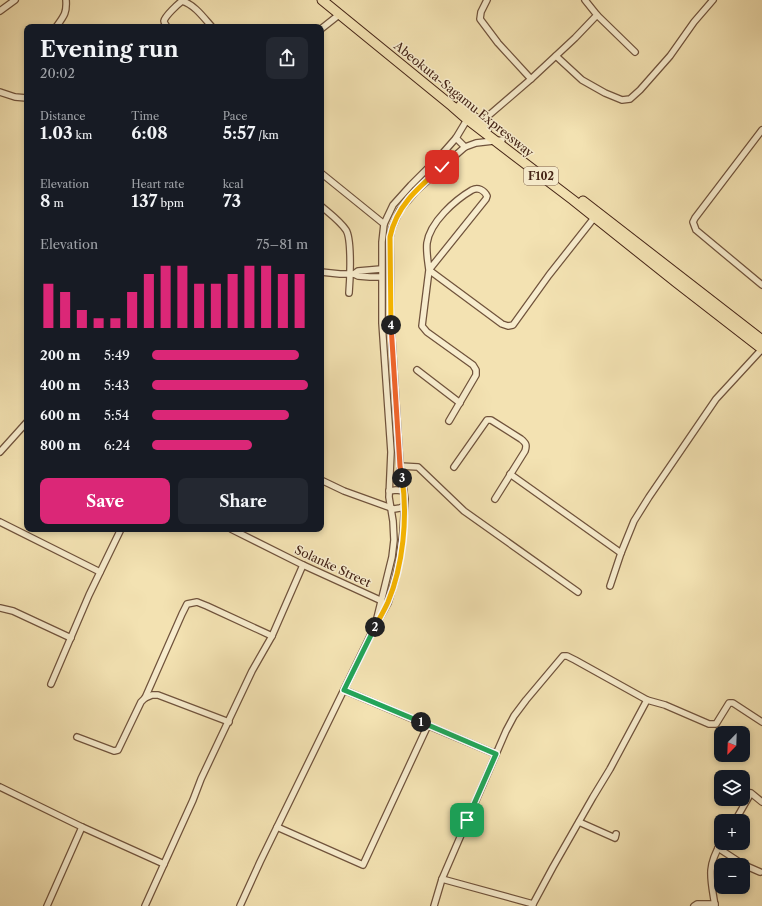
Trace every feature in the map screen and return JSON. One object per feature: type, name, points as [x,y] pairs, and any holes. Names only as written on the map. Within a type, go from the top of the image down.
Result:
[{"type":"highway","name":"Abeokuta-Sagamu Expressway","points":[[322,0],[452,106],[484,126],[498,140],[577,196],[762,340]]},
{"type":"highway","name":"Abeokuta-Sagamu Expressway","points":[[330,0],[469,117],[594,218],[762,349]]},
{"type":"street","points":[[0,11],[15,0]]},
{"type":"street","points":[[58,24],[65,15],[67,9],[66,0]]},
{"type":"street","points":[[487,0],[481,12],[480,19],[531,79]]},
{"type":"street","points":[[585,0],[596,15],[635,52]]},
{"type":"street","points":[[556,56],[582,80],[605,93],[622,100],[630,99],[670,56],[694,22],[714,0]]},
{"type":"street","points":[[165,24],[165,19],[182,1],[191,6],[209,24]]},
{"type":"street","points":[[324,27],[340,14]]},
{"type":"street","points":[[484,126],[488,116],[556,56],[596,15]]},
{"type":"street","points":[[0,92],[24,96]]},
{"type":"street","points":[[374,628],[392,557],[394,540],[389,491],[391,452],[382,323],[381,269],[384,224],[393,206],[456,138],[469,117]]},
{"type":"street","points":[[762,130],[695,218],[694,222],[696,230],[762,285]]},
{"type":"street","points":[[456,138],[465,147]]},
{"type":"street","points":[[243,905],[277,827],[374,628],[388,603],[399,562],[404,491],[400,466],[391,325],[390,237],[392,228],[400,210],[416,191],[465,147],[476,143],[498,140]]},
{"type":"street","points":[[442,154],[449,161]]},
{"type":"street","points":[[324,176],[384,224]]},
{"type":"street","points":[[429,270],[486,199],[486,193],[476,188],[466,193],[443,214],[428,238],[426,245],[429,270],[422,326],[427,332],[473,365],[476,370],[476,374],[449,421]]},
{"type":"street","points":[[324,209],[347,231],[349,237],[352,274],[349,293]]},
{"type":"street","points":[[429,270],[502,324],[508,326],[513,325],[549,274],[594,218]]},
{"type":"street","points":[[352,274],[358,271],[381,269]]},
{"type":"street","points":[[324,272],[381,277]]},
{"type":"street","points":[[610,586],[634,521],[649,497],[716,399],[762,349]]},
{"type":"street","points":[[417,370],[460,403]]},
{"type":"street","points":[[454,467],[487,420],[491,420],[526,443],[527,447],[525,451],[495,499]]},
{"type":"street","points":[[0,452],[24,427]]},
{"type":"street","points":[[400,466],[418,467],[464,511],[578,592]]},
{"type":"street","points":[[510,474],[621,553]]},
{"type":"street","points":[[324,481],[344,491],[397,509],[404,506]]},
{"type":"street","points":[[389,491],[404,491]]},
{"type":"street","points":[[0,522],[100,572]]},
{"type":"street","points":[[51,684],[100,572],[120,532]]},
{"type":"street","name":"Solanke Street","points":[[238,532],[303,565],[382,601]]},
{"type":"street","points":[[145,906],[201,780],[252,671],[272,636],[303,565]]},
{"type":"street","points":[[77,737],[114,751],[118,750],[141,702],[145,698],[187,604],[197,602],[272,636]]},
{"type":"street","points":[[0,608],[13,611],[71,638]]},
{"type":"street","points":[[434,906],[442,879],[506,731],[514,716],[526,700],[563,656],[567,656],[575,660],[647,700],[665,705],[709,724],[716,724],[729,703],[737,704],[762,722]]},
{"type":"street","points":[[344,690],[496,754]]},
{"type":"street","points":[[145,698],[152,695],[158,695],[229,722]]},
{"type":"street","points":[[442,879],[533,905],[647,700]]},
{"type":"street","points":[[277,827],[363,865],[428,725]]},
{"type":"street","points":[[0,787],[82,827],[164,864]]},
{"type":"street","points":[[739,814],[751,793],[762,802]]},
{"type":"street","points":[[579,822],[615,838],[616,834]]},
{"type":"street","points":[[47,906],[82,827]]},
{"type":"street","points":[[694,906],[697,904],[715,905],[710,879],[711,865],[718,850]]},
{"type":"street","points":[[726,850],[744,865],[760,872]]},
{"type":"route","points":[[442,167],[416,191],[400,210],[392,228],[390,237],[391,325],[400,466],[405,499],[403,532],[399,562],[388,603],[374,628],[344,690],[496,754],[467,820]]}]
